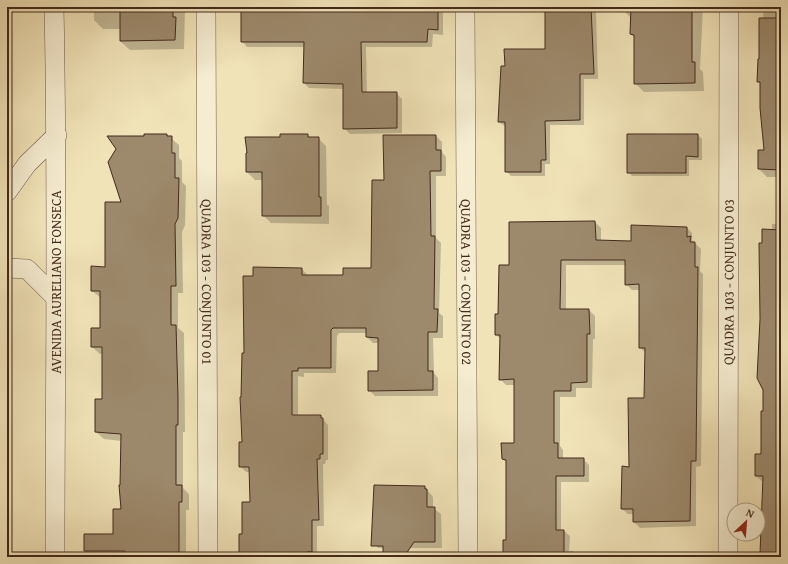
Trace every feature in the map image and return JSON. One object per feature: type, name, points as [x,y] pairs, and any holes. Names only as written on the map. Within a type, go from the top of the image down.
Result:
[{"type":"street","name":"AVENIDA AURELIANO FONSECA","points":[[54,7],[57,135],[55,297],[55,557]]},
{"type":"street","name":"QUADRA 103 - CONJUNTO 01","points":[[206,7],[208,557]]},
{"type":"street","name":"QUADRA 103 - CONJUNTO 02","points":[[465,7],[468,557]]},
{"type":"street","name":"QUADRA 103 - CONJUNTO 03","points":[[728,557],[729,7]]},
{"type":"street","points":[[7,192],[28,164],[57,135]]},
{"type":"street","points":[[7,268],[27,269],[55,297]]},
{"type":"building","points":[[120,7],[173,7],[173,17],[176,17],[175,40],[120,41]]},
{"type":"building","points":[[241,7],[438,7],[438,30],[428,29],[427,42],[361,42],[362,92],[397,92],[397,128],[343,129],[343,84],[303,83],[304,42],[241,42]]},
{"type":"building","points":[[545,7],[591,7],[594,74],[580,74],[580,120],[545,121],[546,160],[541,160],[541,172],[505,172],[505,122],[498,122],[501,66],[505,66],[504,49],[545,49]]},
{"type":"building","points":[[631,7],[692,7],[692,62],[695,62],[695,83],[634,84],[634,35],[630,34]]},
{"type":"building","points":[[759,18],[781,18],[781,170],[758,169],[758,150],[764,150],[760,108],[760,82],[757,82],[759,59]]},
{"type":"building","points":[[144,134],[167,134],[167,136],[172,136],[172,153],[175,153],[175,178],[179,178],[178,218],[175,224],[176,286],[171,286],[171,325],[176,325],[178,425],[176,425],[176,485],[182,485],[182,502],[179,502],[179,557],[125,557],[125,551],[84,551],[84,534],[113,534],[113,509],[121,509],[119,485],[121,434],[95,432],[95,399],[102,399],[102,347],[91,347],[91,328],[100,328],[100,291],[91,291],[91,266],[105,267],[105,202],[121,202],[108,162],[116,149],[107,136],[144,136]]},
{"type":"building","points":[[280,134],[308,134],[308,137],[319,137],[319,197],[321,197],[321,216],[262,216],[262,172],[246,172],[247,153],[245,137],[280,137]]},
{"type":"building","points":[[627,134],[698,134],[698,157],[686,156],[686,173],[627,173]]},
{"type":"building","points":[[383,135],[436,135],[436,150],[441,150],[441,171],[430,171],[431,236],[435,236],[434,309],[438,309],[437,332],[428,332],[428,371],[433,371],[433,390],[368,391],[368,371],[378,371],[378,338],[366,337],[366,328],[333,328],[331,330],[331,368],[298,368],[298,371],[292,371],[292,415],[321,415],[321,418],[323,418],[323,454],[320,454],[320,459],[317,459],[319,520],[312,520],[312,552],[307,552],[307,557],[239,557],[239,534],[242,534],[242,502],[250,502],[249,467],[239,467],[239,442],[242,442],[240,397],[242,353],[244,353],[243,276],[253,276],[253,267],[302,268],[302,275],[343,275],[343,268],[371,268],[372,180],[384,180]]},
{"type":"building","points":[[595,221],[596,240],[631,241],[631,225],[687,227],[687,237],[691,236],[690,242],[695,242],[695,267],[698,267],[696,461],[691,461],[690,521],[633,522],[633,509],[621,509],[622,466],[629,467],[628,398],[644,398],[645,348],[639,348],[639,284],[625,285],[625,260],[561,260],[560,309],[589,309],[590,334],[587,334],[587,382],[571,383],[571,391],[554,391],[554,443],[558,443],[558,458],[584,458],[584,476],[556,476],[556,530],[564,530],[564,557],[503,557],[503,540],[506,540],[506,460],[502,459],[501,443],[514,443],[514,379],[499,380],[500,335],[495,335],[495,314],[498,314],[499,265],[509,265],[509,222]]},
{"type":"building","points":[[762,229],[781,230],[781,554],[760,554],[760,542],[766,542],[766,502],[762,502],[763,476],[755,476],[755,454],[761,454],[761,411],[763,411],[763,390],[757,378],[760,319],[759,243],[762,243]]},
{"type":"building","points":[[374,485],[425,486],[425,489],[427,489],[427,507],[435,507],[435,542],[414,542],[404,557],[383,557],[383,546],[371,546]]}]
